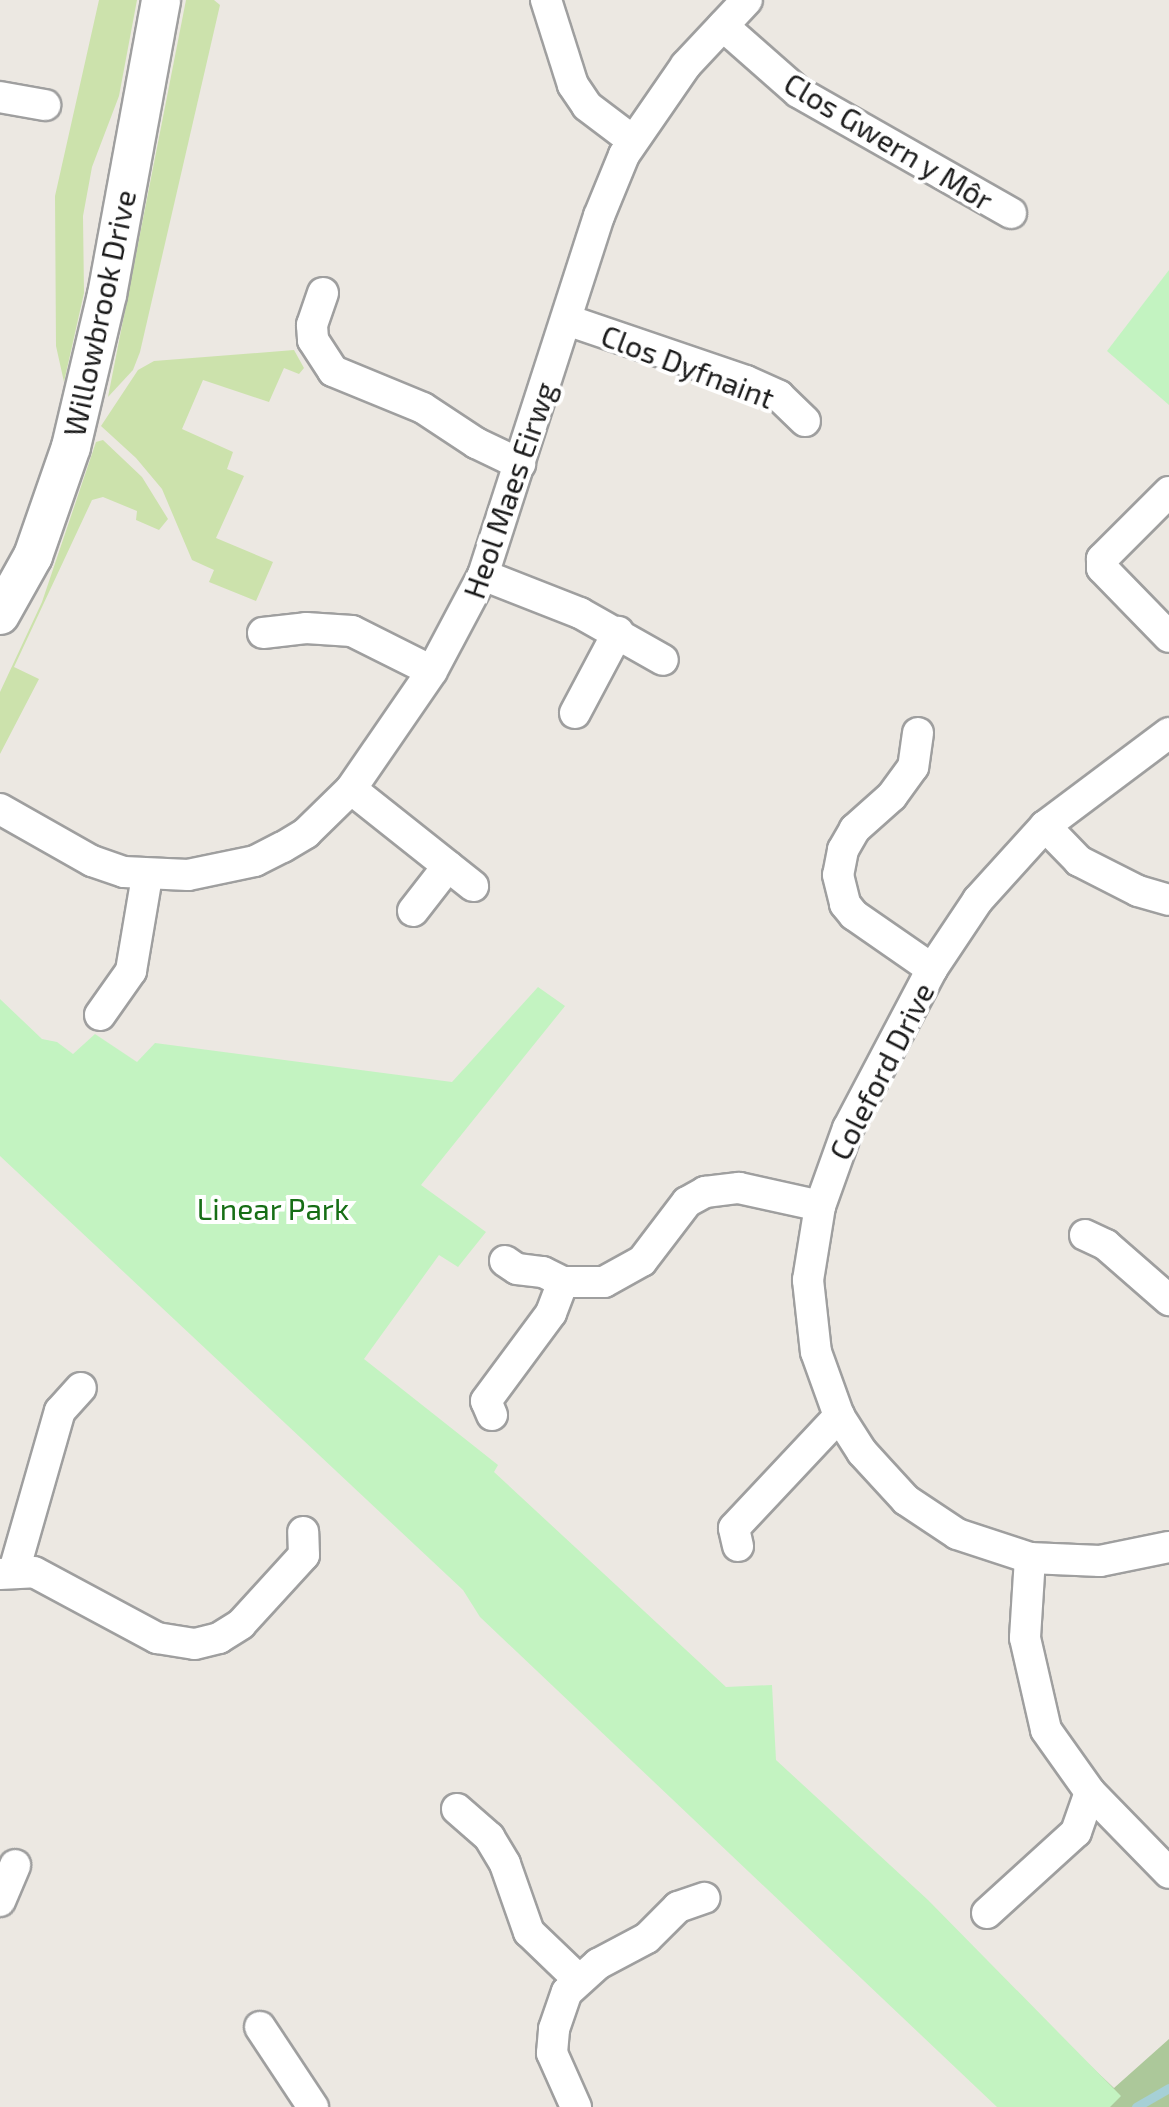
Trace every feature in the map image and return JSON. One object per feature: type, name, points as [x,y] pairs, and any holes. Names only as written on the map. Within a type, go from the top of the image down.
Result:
[{"type":"street","name":"Willowbrook Drive","points":[[0,615],[33,556],[72,447],[107,295],[162,0]]},
{"type":"street","points":[[546,0],[573,85],[587,106],[632,140]]},
{"type":"street","name":"Heol Maes Eirwg","points":[[0,809],[92,861],[147,876],[188,875],[255,861],[306,832],[351,789],[432,672],[482,575],[611,180],[632,140],[686,65],[747,0]]},
{"type":"street","name":"Clos Gwern y Môr","points":[[723,26],[798,92],[1011,213]]},
{"type":"street","points":[[0,97],[46,105]]},
{"type":"street","points":[[323,294],[312,325],[313,340],[333,372],[423,408],[476,443],[520,464]]},
{"type":"street","name":"Clos Dyfnaint","points":[[566,320],[746,380],[780,396],[805,421]]},
{"type":"street","points":[[1169,492],[1102,558],[1102,568],[1169,637]]},
{"type":"street","points":[[482,575],[618,632],[663,660]]},
{"type":"street","points":[[264,633],[306,628],[352,631],[432,672]]},
{"type":"street","points":[[575,713],[618,632]]},
{"type":"street","points":[[918,732],[913,766],[892,796],[856,829],[843,850],[838,875],[845,904],[854,915],[932,969]]},
{"type":"street","name":"Coleford Drive","points":[[1169,733],[1045,826],[978,900],[932,969],[848,1128],[820,1206],[808,1280],[808,1310],[816,1352],[839,1416],[862,1452],[906,1500],[957,1534],[1030,1558],[1100,1561],[1169,1547]]},
{"type":"street","points":[[351,789],[473,886]]},
{"type":"street","points":[[1045,826],[1078,861],[1138,891],[1169,900]]},
{"type":"street","points":[[414,911],[448,866]]},
{"type":"street","points":[[100,1015],[131,971],[147,876]]},
{"type":"street","points":[[505,1261],[563,1282],[604,1282],[624,1275],[642,1262],[688,1202],[705,1192],[739,1188],[820,1206]]},
{"type":"street","points":[[1085,1235],[1106,1245],[1169,1300]]},
{"type":"street","points":[[492,1414],[486,1401],[552,1313],[563,1282]]},
{"type":"street","points":[[81,1388],[60,1410],[7,1573],[56,1581],[157,1638],[195,1644],[219,1638],[241,1624],[304,1555],[304,1532]]},
{"type":"street","points":[[738,1546],[734,1528],[839,1416]]},
{"type":"street","points":[[1030,1558],[1025,1638],[1046,1730],[1090,1792],[1169,1872]]},
{"type":"street","points":[[988,1913],[1076,1832],[1090,1792]]},
{"type":"street","points":[[457,1808],[489,1836],[505,1864],[529,1932],[578,1979]]},
{"type":"street","points":[[0,1901],[15,1865]]},
{"type":"street","points":[[576,2107],[552,2052],[559,2010],[578,1979],[646,1938],[678,1908],[704,1898]]},
{"type":"street","points":[[260,2027],[313,2107]]},
{"type":"green space","points":[[99,0],[137,0],[119,96],[92,167],[83,216],[84,293],[64,382],[56,346],[55,196]]},
{"type":"green space","points":[[186,0],[214,0],[220,5],[140,352],[133,370],[108,397]]},
{"type":"green space","points":[[1169,270],[1169,405],[1107,351]]},
{"type":"green space","points":[[294,350],[304,368],[299,374],[284,368],[269,402],[203,380],[182,429],[233,452],[227,469],[244,476],[216,538],[273,562],[256,601],[209,582],[214,570],[192,560],[162,489],[101,426],[138,370],[154,361]]},
{"type":"green space","points":[[103,440],[142,477],[168,519],[159,530],[136,520],[137,511],[103,497],[92,500],[14,667],[39,679],[0,754],[0,692],[42,602],[96,442]]},
{"type":"green space","name":"Linear Park","points":[[538,987],[565,1006],[421,1185],[486,1232],[458,1267],[439,1255],[364,1359],[498,1465],[494,1472],[726,1687],[772,1685],[776,1760],[928,1900],[1121,2096],[1110,2107],[997,2107],[480,1617],[463,1590],[0,1156],[0,999],[42,1039],[57,1042],[73,1054],[95,1034],[137,1062],[155,1043],[452,1082]]},
{"type":"green space","points":[[1048,2026],[1114,2088],[1169,2039],[1169,2107],[1067,2107]]},
{"type":"waterway","points":[[1136,2107],[1169,2088]]}]
